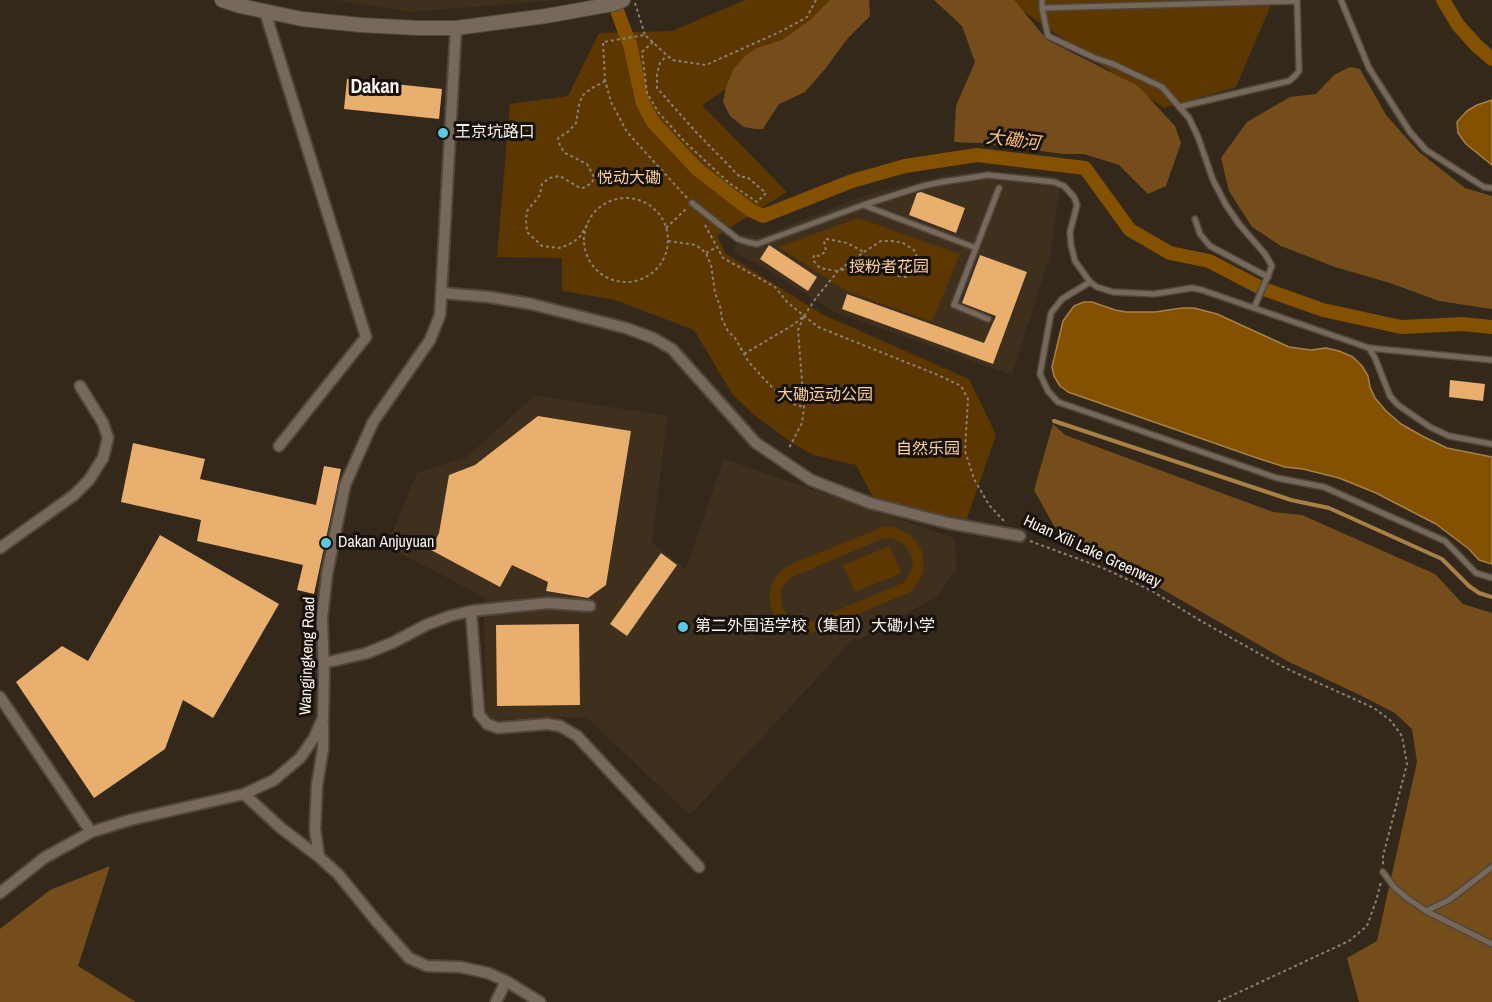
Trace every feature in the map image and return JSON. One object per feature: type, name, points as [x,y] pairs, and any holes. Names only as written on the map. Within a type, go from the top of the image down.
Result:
[{"type":"street","points":[[222,0],[302,20],[418,28],[456,28],[546,16],[613,4],[623,0]]},
{"type":"street","points":[[265,12],[366,337],[279,446]]},
{"type":"street","name":"Wangjingkeng Road","points":[[0,893],[44,858],[91,832],[130,820],[244,794],[274,780],[300,758],[314,738],[323,718],[322,618],[327,574],[345,485],[373,422],[430,340],[440,315],[456,28]]},
{"type":"street","points":[[442,293],[531,304],[626,328],[654,338],[672,349],[756,442],[811,480],[870,503],[948,523],[1020,536]]},
{"type":"street","points":[[0,548],[74,495],[89,480],[103,458],[108,438],[103,423],[80,386]]},
{"type":"street","points":[[324,663],[367,653],[426,625],[471,611],[548,603],[590,606]]},
{"type":"street","points":[[471,611],[479,714],[487,724],[498,728],[546,724],[560,726],[577,736],[699,867]]},
{"type":"street","points":[[0,697],[91,832]]},
{"type":"street","points":[[319,857],[315,829],[317,785],[323,749],[323,718]]},
{"type":"street","points":[[244,794],[281,828],[338,874],[409,958],[427,966],[460,967],[488,974],[506,981],[540,1002]]},
{"type":"street","points":[[496,1002],[506,981]]},
{"type":"lane","points":[[1042,0],[1048,36],[1162,87],[1189,118],[1213,180],[1226,206],[1272,266],[1254,308]]},
{"type":"lane","points":[[1341,0],[1369,69],[1410,132],[1426,150],[1484,187],[1492,188]]},
{"type":"lane","points":[[1042,8],[1297,1],[1299,71],[1289,81],[1179,107]]},
{"type":"lane","points":[[692,203],[738,239],[757,244],[863,205],[923,186],[988,175],[1054,182],[1064,186],[1074,197],[1077,205],[1070,232],[1075,261],[1090,282],[1097,287],[1113,292],[1154,294],[1192,288],[1369,348],[1492,360]]},
{"type":"lane","points":[[988,319],[954,305],[999,188]]},
{"type":"lane","points":[[863,205],[976,248]]},
{"type":"lane","points":[[1195,219],[1200,234],[1210,246],[1268,277]]},
{"type":"lane","points":[[1090,282],[1062,299],[1051,313],[1040,374],[1044,385],[1058,402],[1276,478],[1324,487],[1445,541],[1476,573],[1492,578]]},
{"type":"lane","points":[[1369,348],[1390,396],[1398,405],[1430,427],[1449,436],[1492,444]]},
{"type":"lane","points":[[1426,911],[1449,900],[1492,867]]},
{"type":"lane","points":[[1383,872],[1407,898],[1426,911],[1492,944]]},
{"type":"path","points":[[633,0],[645,35],[672,60],[706,65],[784,30],[807,17],[816,0]]},
{"type":"path","name":"Huan Xili Lake Greenway","points":[[645,35],[603,42],[605,81],[610,102],[627,132],[692,203],[723,258],[775,287],[786,302],[818,327],[960,386],[968,399],[965,451],[974,479],[989,505],[1020,536],[1103,568],[1152,591],[1210,627],[1285,668],[1374,708],[1391,721],[1402,736],[1407,764],[1383,856],[1383,872],[1377,901],[1367,926],[1349,941],[1218,1002]]},
{"type":"path","points":[[653,42],[642,52],[647,93],[659,113],[685,142],[729,183],[757,202],[766,193],[747,177],[740,177],[657,88],[660,63],[667,55]]},
{"type":"path","points":[[587,225],[585,248],[590,261],[599,272],[610,279],[624,282],[637,281],[654,271],[666,254],[668,241],[666,228],[660,216],[650,206],[637,200],[623,199],[609,202],[598,209],[587,225],[579,238],[559,248],[542,246],[527,232],[527,211],[540,195],[542,184],[549,178],[560,176],[580,188],[592,183],[594,177],[587,164],[565,153],[558,138],[570,131],[576,123],[582,96],[605,81]]},
{"type":"path","points":[[666,228],[692,203]]},
{"type":"path","points":[[782,460],[802,423],[804,407],[798,330],[816,298],[838,272],[881,241],[903,243],[914,250],[920,261],[916,273],[907,277],[897,276],[866,263],[838,272],[820,268],[813,260],[814,255],[820,256],[826,251],[824,240],[832,239],[847,243],[864,252]]},
{"type":"path","points":[[668,241],[696,245],[706,253],[711,265],[722,320],[728,331],[735,338],[748,361],[765,380],[783,398],[804,407]]},
{"type":"path","points":[[706,253],[717,247]]},
{"type":"path","points":[[744,354],[804,316]]},
{"type":"shaded area","points":[[335,0],[558,0],[410,12]]},
{"type":"shaded area","points":[[830,0],[869,0],[870,16],[848,38],[805,92],[779,104],[763,129],[744,127],[730,116],[723,102],[733,70],[745,56],[757,48],[782,40],[810,20]]},
{"type":"shaded area","points":[[934,0],[1014,0],[1047,40],[1138,86],[1175,126],[1181,143],[1166,186],[1148,194],[1119,165],[1084,154],[1064,154],[980,143],[954,142],[956,106],[975,62],[962,26]]},
{"type":"shaded area","points":[[1350,67],[1360,69],[1386,115],[1418,151],[1465,188],[1492,196],[1492,309],[1439,301],[1390,283],[1335,267],[1281,246],[1252,227],[1229,191],[1221,158],[1247,122],[1290,97],[1316,94],[1334,75]]},
{"type":"shaded area","points":[[1492,100],[1492,165],[1466,144],[1458,133],[1457,122],[1467,111]]},
{"type":"shaded area","points":[[985,171],[1061,178],[1050,255],[1012,375],[835,312],[758,264],[733,252],[741,234],[761,236],[863,196],[946,175]]},
{"type":"shaded area","points":[[1092,302],[1126,312],[1194,308],[1217,314],[1289,347],[1311,350],[1326,348],[1353,357],[1368,376],[1375,398],[1401,424],[1447,448],[1492,457],[1492,564],[1479,560],[1469,549],[1436,524],[1376,493],[1339,478],[1285,467],[1257,458],[1068,392],[1060,386],[1052,367],[1063,321],[1074,306]]},
{"type":"shaded area","name":"第二外国语学校（集团）大磡小学","points":[[535,395],[667,416],[652,543],[686,569],[724,459],[954,538],[957,569],[936,597],[857,641],[855,637],[690,815],[586,717],[487,720],[484,617],[486,598],[387,546],[417,473],[467,457]]},
{"type":"shaded area","points":[[1053,424],[1065,435],[1273,512],[1302,515],[1435,574],[1463,604],[1492,613],[1492,1002],[1359,1002],[1347,958],[1377,941],[1417,762],[1412,729],[1395,713],[1287,661],[1155,585],[1066,547],[1034,490]]},
{"type":"shaded area","points":[[110,866],[78,966],[136,1002],[0,1002],[0,929],[50,890]]},
{"type":"green space","name":"悦动大磡","points":[[745,0],[862,0],[702,105],[787,192],[717,236],[726,254],[822,314],[969,379],[996,435],[965,524],[875,501],[856,465],[813,455],[792,443],[753,414],[733,395],[694,330],[615,300],[562,291],[562,258],[497,257],[510,104],[568,96],[599,33],[672,31]]},
{"type":"green space","points":[[1007,0],[1273,0],[1236,87],[1164,108]]},
{"type":"green space","name":"授粉者花园","points":[[858,218],[960,254],[932,322],[847,291],[778,247]]},
{"type":"green space","points":[[883,527],[892,527],[909,534],[916,541],[921,549],[924,568],[921,577],[910,592],[819,631],[801,633],[792,631],[777,620],[770,602],[772,584],[783,569]],"holes":[[[884,538],[903,543],[913,560],[911,572],[903,583],[809,622],[796,621],[786,613],[782,607],[781,594],[782,588],[790,578]]]},
{"type":"green space","points":[[890,546],[901,573],[855,592],[843,565]]},
{"type":"building","points":[[347,79],[442,89],[439,119],[344,109]]},
{"type":"building","points":[[921,192],[965,208],[956,233],[909,215],[917,193]]},
{"type":"building","points":[[769,245],[817,277],[808,291],[760,259]]},
{"type":"building","points":[[980,255],[1027,272],[993,364],[842,309],[847,294],[984,343],[996,316],[962,303]]},
{"type":"building","points":[[1450,380],[1485,384],[1483,401],[1449,397]]},
{"type":"building","points":[[538,416],[631,431],[606,585],[588,598],[546,591],[548,582],[512,565],[500,587],[431,550],[439,533],[449,475],[475,465]]},
{"type":"building","points":[[133,443],[205,459],[200,479],[316,505],[324,466],[341,469],[314,594],[297,590],[303,565],[197,541],[201,520],[121,502]]},
{"type":"building","points":[[160,535],[279,604],[213,718],[183,700],[165,749],[94,798],[16,682],[62,646],[88,661]]},
{"type":"building","points":[[661,553],[677,565],[627,636],[610,624]]},
{"type":"building","points":[[579,624],[580,705],[497,706],[496,625]]},
{"type":"waterway","name":"大磡河","points":[[613,0],[630,45],[643,103],[653,122],[697,169],[750,210],[763,216],[852,181],[905,166],[977,155],[1085,168],[1130,230],[1170,253],[1209,261],[1261,288],[1323,310],[1401,327],[1462,324],[1492,327]]},
{"type":"waterway","points":[[1443,0],[1458,25],[1492,59]]},
{"type":"waterway","points":[[1054,421],[1291,500],[1329,508],[1442,559],[1469,586],[1479,593],[1492,597]]},
{"type":"place","name":"王京坑路口","points":[[443,133]]},
{"type":"place","name":"Dakan Anjuyuan","points":[[326,543]]},
{"type":"place","name":"第二外国语学校（集团）大磡小学","points":[[683,627]]},
{"type":"district","name":"Dakan","points":[[375,88]]},
{"type":"park label","name":"大磡运动公园","points":[[825,396]]},
{"type":"park label","name":"自然乐园","points":[[928,450]]}]
